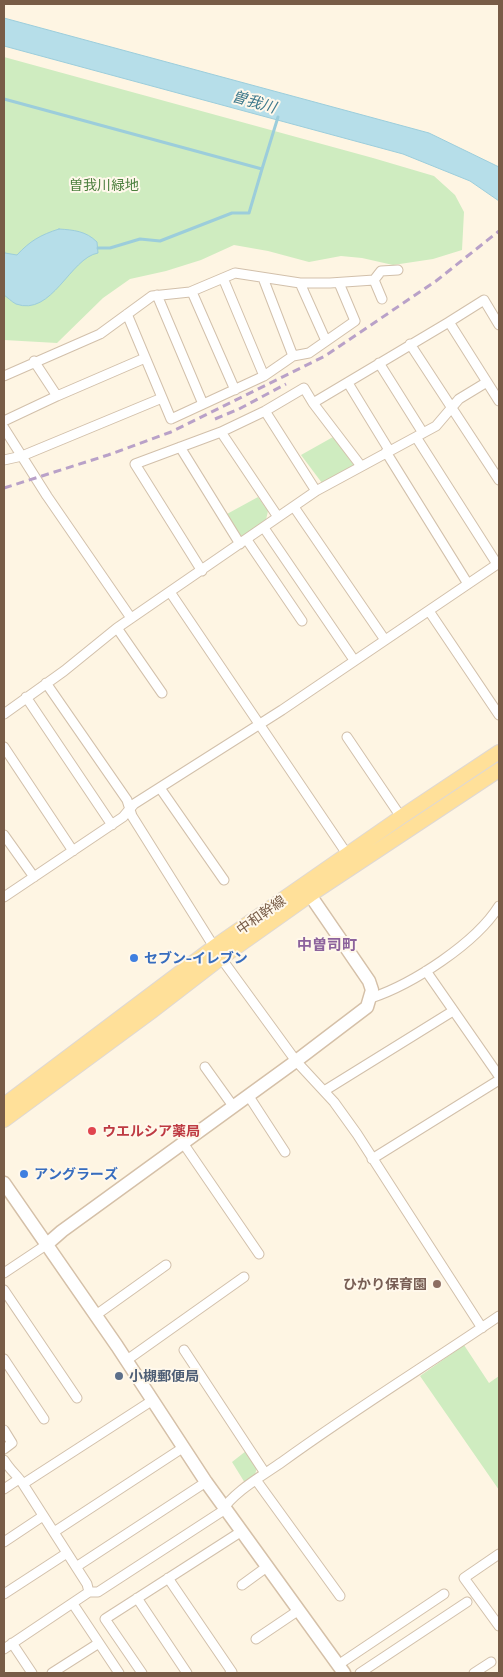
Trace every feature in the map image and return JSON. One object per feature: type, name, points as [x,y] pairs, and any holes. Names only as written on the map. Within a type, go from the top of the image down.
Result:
[{"type":"main road","name":"中和幹線","points":[[4,1105],[218,953],[347,854],[499,752]]},
{"type":"main road","name":"中和幹線","points":[[4,1120],[152,1011],[218,953],[310,896],[499,770]]},
{"type":"street","points":[[4,376],[100,334],[152,296],[192,292],[235,273],[300,283],[339,283],[374,280],[381,271],[398,270]]},
{"type":"street","points":[[223,278],[264,376]]},
{"type":"street","points":[[263,278],[294,356]]},
{"type":"street","points":[[374,280],[382,299]]},
{"type":"street","points":[[300,283],[326,341]]},
{"type":"street","points":[[127,314],[171,419],[264,376],[294,356],[309,353],[355,321],[339,283]]},
{"type":"street","points":[[192,292],[234,390]]},
{"type":"street","points":[[157,296],[203,404]]},
{"type":"street","points":[[313,403],[484,300],[499,325]]},
{"type":"street","points":[[449,322],[499,401]]},
{"type":"street","points":[[410,344],[499,480]]},
{"type":"street","points":[[4,421],[145,358]]},
{"type":"street","points":[[34,362],[57,396]]},
{"type":"street","points":[[5,893],[74,851],[123,817],[134,804],[258,725],[498,564],[379,363]]},
{"type":"street","points":[[4,714],[64,671],[117,628],[316,491],[436,426],[459,399],[487,382]]},
{"type":"street","points":[[348,383],[468,584]]},
{"type":"street","points":[[202,571],[134,464],[222,432],[265,411],[304,388],[313,403],[361,466]]},
{"type":"street","points":[[4,460],[22,456],[162,398]]},
{"type":"street","points":[[265,411],[316,491]]},
{"type":"street","points":[[4,428],[42,489],[131,618]]},
{"type":"street","points":[[222,432],[278,517]]},
{"type":"street","points":[[180,447],[243,542],[302,621]]},
{"type":"street","points":[[294,507],[385,640]]},
{"type":"street","points":[[264,528],[354,660]]},
{"type":"street","points":[[170,592],[258,725],[347,854]]},
{"type":"street","points":[[429,611],[499,715]]},
{"type":"street","points":[[117,628],[162,693]]},
{"type":"street","points":[[46,683],[127,800],[132,816],[218,953],[296,1061],[324,1091],[356,1134],[482,1328]]},
{"type":"street","points":[[26,697],[112,825]]},
{"type":"street","points":[[347,737],[401,817]]},
{"type":"street","points":[[4,746],[74,851]]},
{"type":"street","points":[[160,788],[224,880]]},
{"type":"street","points":[[4,835],[34,877]]},
{"type":"street","points":[[4,1273],[46,1246],[62,1231],[367,1007],[372,990],[369,981],[310,896]]},
{"type":"street","points":[[371,998],[426,971],[483,928],[499,906]]},
{"type":"street","points":[[426,971],[499,1076]]},
{"type":"street","points":[[324,1091],[453,1011]]},
{"type":"street","points":[[205,1067],[233,1106]]},
{"type":"street","points":[[372,1159],[499,1080]]},
{"type":"street","points":[[248,1095],[285,1152]]},
{"type":"street","points":[[184,1143],[259,1254]]},
{"type":"street","points":[[4,1183],[127,1360],[206,1482],[341,1669],[444,1594]]},
{"type":"street","points":[[96,1315],[166,1265]]},
{"type":"street","points":[[127,1360],[244,1278]]},
{"type":"street","points":[[4,1290],[77,1398]]},
{"type":"street","points":[[4,1649],[89,1592],[98,1592],[221,1512],[225,1506],[256,1480],[499,1316]]},
{"type":"street","points":[[184,1350],[266,1473]]},
{"type":"street","points":[[4,1359],[44,1420]]},
{"type":"street","points":[[4,1489],[21,1482],[153,1400]]},
{"type":"street","points":[[4,1430],[12,1443],[4,1449]]},
{"type":"street","points":[[54,1532],[184,1447]]},
{"type":"street","points":[[4,1460],[10,1471],[15,1473],[54,1532],[87,1584],[89,1592]]},
{"type":"street","points":[[256,1480],[340,1596]]},
{"type":"street","points":[[76,1567],[206,1482]]},
{"type":"street","points":[[4,1542],[43,1516]]},
{"type":"street","points":[[142,1673],[106,1619],[242,1531]]},
{"type":"street","points":[[4,1594],[67,1553]]},
{"type":"street","points":[[499,1554],[464,1578],[499,1626]]},
{"type":"street","points":[[242,1585],[268,1566]]},
{"type":"street","points":[[168,1578],[232,1672],[230,1673]]},
{"type":"street","points":[[137,1598],[187,1673]]},
{"type":"street","points":[[360,1673],[467,1602]]},
{"type":"street","points":[[73,1604],[119,1673]]},
{"type":"street","points":[[256,1640],[299,1610]]},
{"type":"street","points":[[12,1643],[32,1673]]},
{"type":"street","points":[[52,1673],[99,1643]]},
{"type":"street","points":[[474,1673],[491,1662]]},
{"type":"green space","name":"曽我川緑地","points":[[4,57],[434,176],[455,195],[464,212],[462,250],[433,259],[393,265],[362,258],[341,256],[309,262],[268,251],[234,245],[201,260],[166,271],[130,279],[103,298],[57,343],[4,340]]},
{"type":"green space","points":[[333,437],[354,465],[322,483],[301,455]]},
{"type":"green space","points":[[258,497],[268,511],[266,520],[241,537],[227,514]]},
{"type":"green space","points":[[464,1345],[489,1383],[499,1376],[499,1490],[420,1376]]},
{"type":"green space","points":[[246,1451],[257,1467],[255,1475],[245,1483],[232,1462]]},
{"type":"water","name":"曽我川","points":[[4,18],[429,133],[499,167],[499,201],[470,181],[403,154],[4,46]]},
{"type":"water","points":[[59,229],[89,235],[97,242],[98,253],[88,257],[78,265],[50,295],[40,302],[29,306],[14,303],[4,295],[4,249],[5,253],[17,255],[36,239]]},
{"type":"waterway","points":[[4,99],[262,169],[249,213],[232,213],[160,241],[140,239],[110,248],[98,248]]},
{"type":"waterway","name":"曽我川","points":[[262,169],[278,117]]},
{"type":"railway","points":[[4,488],[108,455],[171,432],[325,356],[436,281],[499,231]]},
{"type":"railway","points":[[215,419],[239,409],[286,384]]},
{"type":"place","name":"セブン-イレブン","points":[[134,958]]},
{"type":"place","name":"ウエルシア薬局","points":[[92,1131]]},
{"type":"place","name":"アングラーズ","points":[[24,1174]]},
{"type":"place","name":"ひかり保育園","points":[[437,1284]]},
{"type":"place","name":"小槻郵便局","points":[[119,1376]]},
{"type":"district","name":"中曽司町","points":[[327,945]]}]
